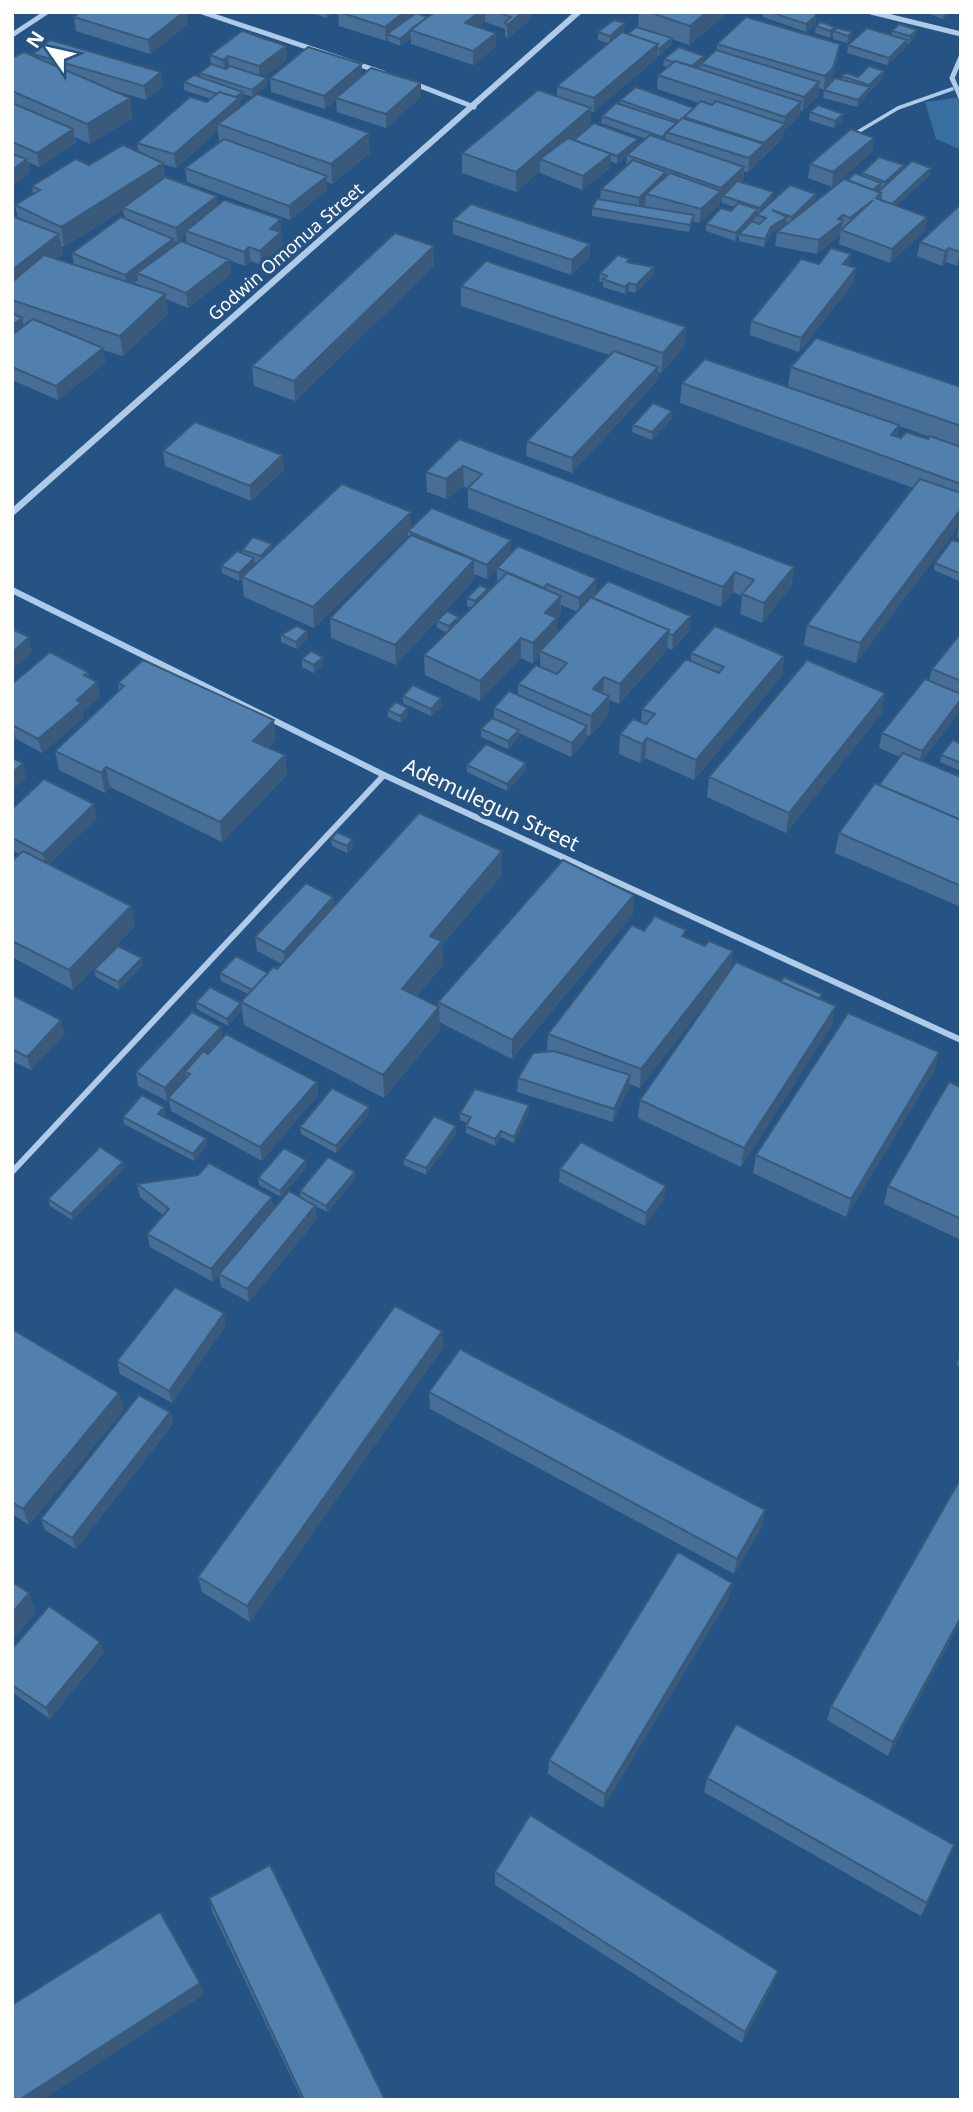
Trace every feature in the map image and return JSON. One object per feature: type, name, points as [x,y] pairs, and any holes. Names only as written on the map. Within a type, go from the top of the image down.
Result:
[{"type":"street","points":[[12,35],[47,12]]},
{"type":"street","points":[[202,12],[388,74]]},
{"type":"street","name":"Godwin Omonua Street","points":[[12,514],[579,12]]},
{"type":"street","points":[[871,12],[931,29],[961,34]]},
{"type":"street","points":[[961,57],[950,76],[952,89],[961,98]]},
{"type":"street","points":[[412,83],[474,107]]},
{"type":"street","name":"Ademulegun Street","points":[[12,590],[384,775],[961,1040]]},
{"type":"street","points":[[12,1172],[384,775]]},
{"type":"lane","points":[[847,139],[877,117],[952,89]]},
{"type":"shaded area","points":[[961,97],[961,150],[936,139],[925,102]]},
{"type":"building","points":[[80,12],[184,12],[148,40],[74,17]]},
{"type":"building","points":[[339,12],[404,12],[385,27]]},
{"type":"building","points":[[435,12],[479,12],[465,23],[496,33],[473,51],[410,30]]},
{"type":"building","points":[[497,12],[523,12],[507,25],[505,22],[511,17]]},
{"type":"building","points":[[649,12],[707,12],[690,26]]},
{"type":"building","points":[[770,12],[814,12],[816,16],[806,24]]},
{"type":"building","points":[[416,13],[427,17],[400,39],[387,34]]},
{"type":"building","points":[[746,17],[840,44],[833,68],[825,76],[717,44]]},
{"type":"building","points":[[614,20],[625,23],[610,36],[598,32]]},
{"type":"building","points":[[821,22],[835,27],[830,31],[816,26]]},
{"type":"building","points":[[899,24],[917,30],[910,36],[892,31]]},
{"type":"building","points":[[636,27],[672,38],[659,49],[658,44],[628,34]]},
{"type":"building","points":[[838,28],[852,32],[848,36],[833,31]]},
{"type":"building","points":[[867,28],[907,40],[889,58],[848,45]]},
{"type":"building","points":[[242,31],[286,46],[259,66],[228,56],[223,60],[210,55]]},
{"type":"building","points":[[622,32],[658,44],[594,98],[557,86]]},
{"type":"building","points":[[50,40],[161,72],[144,86],[33,54]]},
{"type":"building","points":[[308,47],[362,64],[324,96],[270,78]]},
{"type":"building","points":[[679,47],[704,56],[692,66],[664,59]]},
{"type":"building","points":[[716,50],[819,82],[804,97],[701,64]]},
{"type":"building","points":[[24,52],[130,98],[87,124],[12,91],[12,58]]},
{"type":"building","points":[[675,61],[801,102],[785,117],[658,75]]},
{"type":"building","points":[[211,64],[226,69],[230,66],[267,78],[252,90],[200,73]]},
{"type":"building","points":[[869,66],[884,71],[869,85],[842,76],[846,73],[858,77]]},
{"type":"building","points":[[371,68],[421,83],[386,114],[336,98]]},
{"type":"building","points":[[194,75],[243,92],[235,97],[219,92],[217,94],[184,82]]},
{"type":"building","points":[[835,78],[870,87],[858,100],[824,90]]},
{"type":"building","points":[[636,87],[694,108],[679,121],[620,100]]},
{"type":"building","points":[[538,90],[591,108],[516,172],[462,153]]},
{"type":"building","points":[[219,92],[239,98],[174,154],[137,143],[190,97],[207,102]]},
{"type":"building","points":[[257,94],[369,133],[331,164],[218,124]]},
{"type":"building","points":[[701,101],[712,105],[716,101],[785,124],[764,143],[684,117]]},
{"type":"building","points":[[12,103],[73,129],[37,153],[12,142]]},
{"type":"building","points":[[616,103],[677,123],[662,137],[602,116]]},
{"type":"building","points":[[818,105],[843,114],[835,121],[810,112]]},
{"type":"building","points":[[682,118],[764,144],[749,158],[666,132]]},
{"type":"building","points":[[594,123],[638,139],[617,156],[574,140]]},
{"type":"building","points":[[851,129],[874,138],[833,172],[810,164]]},
{"type":"building","points":[[650,135],[744,167],[721,188],[627,155]]},
{"type":"building","points":[[568,138],[611,154],[583,176],[540,159]]},
{"type":"building","points":[[224,139],[327,176],[289,206],[185,168]]},
{"type":"building","points":[[123,145],[163,163],[61,227],[15,205],[40,190],[32,186],[76,159],[89,165]]},
{"type":"building","points":[[12,154],[27,159],[12,170]]},
{"type":"building","points":[[879,157],[904,165],[885,182],[862,173]]},
{"type":"building","points":[[633,160],[666,172],[639,198],[601,189]]},
{"type":"building","points":[[912,161],[931,168],[892,204],[880,200],[881,193],[878,192]]},
{"type":"building","points":[[670,173],[721,191],[701,209],[646,194]]},
{"type":"building","points":[[855,173],[881,183],[873,190],[848,180]]},
{"type":"building","points":[[165,177],[217,196],[176,228],[123,208]]},
{"type":"building","points":[[844,179],[881,193],[876,198],[927,217],[892,249],[841,230],[873,200],[850,218],[843,215],[838,219],[843,221],[819,240],[777,232]]},
{"type":"building","points":[[737,181],[774,192],[760,208],[723,196]]},
{"type":"building","points":[[790,185],[816,194],[792,217],[772,210],[787,217],[771,227],[765,239],[739,234],[752,221],[759,224],[766,218],[757,215]]},
{"type":"building","points":[[597,199],[694,215],[690,225],[592,208]]},
{"type":"building","points":[[224,200],[281,219],[270,229],[281,232],[260,251],[249,247],[244,252],[186,231]]},
{"type":"building","points":[[738,203],[758,209],[736,233],[706,224],[721,208],[731,211]]},
{"type":"building","points":[[471,204],[590,244],[572,260],[453,220]]},
{"type":"building","points":[[961,204],[960,252],[949,248],[945,251],[920,242]]},
{"type":"building","points":[[12,216],[59,234],[12,270]]},
{"type":"building","points":[[121,217],[173,239],[125,275],[72,253]]},
{"type":"building","points":[[395,233],[434,246],[294,381],[252,366]]},
{"type":"building","points":[[181,241],[229,260],[186,293],[137,273]]},
{"type":"building","points":[[831,248],[851,254],[843,264],[856,268],[801,338],[751,321],[801,259],[819,264]]},
{"type":"building","points":[[44,255],[165,294],[120,336],[12,300],[12,282]]},
{"type":"building","points":[[618,255],[630,259],[627,262],[654,267],[636,285],[629,283],[625,287],[603,279],[607,276],[600,273]]},
{"type":"building","points":[[486,261],[686,327],[663,353],[461,286]]},
{"type":"building","points":[[12,313],[22,318],[12,325]]},
{"type":"building","points":[[33,319],[103,348],[56,386],[12,367],[12,335]]},
{"type":"building","points":[[816,338],[961,387],[961,426],[791,367]]},
{"type":"building","points":[[614,351],[658,367],[572,458],[527,441]]},
{"type":"building","points":[[705,359],[899,425],[891,435],[901,438],[906,432],[928,439],[930,436],[961,447],[961,484],[682,383]]},
{"type":"building","points":[[653,403],[672,411],[652,432],[633,425]]},
{"type":"building","points":[[195,422],[282,455],[250,486],[163,451]]},
{"type":"building","points":[[459,439],[794,567],[764,603],[742,594],[754,580],[735,572],[723,587],[468,488],[482,474],[463,466],[446,479],[426,472]]},
{"type":"building","points":[[920,479],[961,493],[961,509],[860,643],[807,625]]},
{"type":"building","points":[[342,484],[411,512],[313,607],[242,577]]},
{"type":"building","points":[[432,508],[511,540],[487,565],[408,531]]},
{"type":"building","points":[[411,535],[474,560],[395,645],[330,618]]},
{"type":"building","points":[[253,537],[272,544],[261,556],[242,550]]},
{"type":"building","points":[[960,539],[961,574],[935,563],[952,540],[959,542]]},
{"type":"building","points":[[518,546],[597,579],[579,598],[547,584],[544,588],[497,568]]},
{"type":"building","points":[[237,551],[254,558],[239,573],[221,566]]},
{"type":"building","points":[[507,573],[561,596],[545,613],[557,618],[533,643],[521,638],[480,681],[424,655]]},
{"type":"building","points":[[608,581],[691,616],[673,635],[669,634],[669,630],[592,598]]},
{"type":"building","points":[[480,585],[488,589],[475,601],[467,598]]},
{"type":"building","points":[[591,597],[669,630],[620,684],[604,677],[593,689],[609,696],[591,716],[518,684],[536,665],[557,674],[567,663],[540,651]]},
{"type":"building","points":[[447,611],[459,617],[449,626],[437,621]]},
{"type":"building","points":[[297,626],[307,631],[296,642],[281,635]]},
{"type":"building","points":[[715,626],[784,656],[696,760],[647,738],[642,744],[620,734],[633,719],[646,724],[655,714],[642,709],[686,659],[719,673],[724,667],[691,653]]},
{"type":"building","points":[[12,629],[29,637],[12,653]]},
{"type":"building","points":[[961,633],[961,681],[932,669]]},
{"type":"building","points":[[311,651],[323,657],[314,665],[302,659]]},
{"type":"building","points":[[50,652],[88,672],[84,675],[97,682],[77,700],[81,703],[38,739],[12,725],[12,684]]},
{"type":"building","points":[[143,660],[274,720],[253,741],[285,755],[220,822],[106,767],[101,773],[55,751],[124,686],[118,683]]},
{"type":"building","points":[[807,660],[885,693],[789,813],[709,777]]},
{"type":"building","points":[[925,679],[961,694],[961,699],[922,751],[882,733]]},
{"type":"building","points":[[413,685],[441,698],[431,709],[403,696]]},
{"type":"building","points":[[509,691],[587,726],[572,743],[494,708]]},
{"type":"building","points":[[396,702],[408,708],[400,716],[388,710]]},
{"type":"building","points":[[492,718],[519,730],[508,741],[481,729]]},
{"type":"building","points":[[953,740],[961,744],[961,763],[941,755]]},
{"type":"building","points":[[486,744],[526,763],[507,784],[467,765]]},
{"type":"building","points":[[903,753],[961,777],[961,820],[879,785]]},
{"type":"building","points":[[12,758],[23,763],[12,773]]},
{"type":"building","points":[[44,779],[94,804],[43,854],[12,838],[12,809]]},
{"type":"building","points":[[875,783],[961,820],[961,886],[839,833]]},
{"type":"building","points":[[419,813],[502,851],[430,936],[442,941],[402,989],[439,1007],[383,1075],[241,1002],[273,967],[277,969]]},
{"type":"building","points":[[337,832],[352,839],[347,846],[331,839]]},
{"type":"building","points":[[23,851],[131,906],[69,970],[12,941],[12,861]]},
{"type":"building","points":[[563,860],[634,895],[512,1040],[438,1002]]},
{"type":"building","points":[[306,883],[333,897],[284,952],[255,937]]},
{"type":"building","points":[[655,916],[686,930],[682,936],[705,946],[709,941],[733,951],[641,1069],[548,1034],[632,925],[644,931]]},
{"type":"building","points":[[118,946],[142,958],[118,982],[94,970]]},
{"type":"building","points":[[236,956],[268,973],[252,990],[220,973]]},
{"type":"building","points":[[736,962],[836,1006],[744,1148],[640,1100]]},
{"type":"building","points":[[784,977],[822,994],[819,999],[781,982]]},
{"type":"building","points":[[210,987],[241,1003],[227,1019],[196,1002]]},
{"type":"building","points":[[12,995],[61,1020],[27,1057],[12,1049]]},
{"type":"building","points":[[192,1012],[221,1027],[165,1088],[136,1072]]},
{"type":"building","points":[[848,1013],[939,1052],[851,1199],[756,1155]]},
{"type":"building","points":[[226,1034],[317,1082],[260,1147],[168,1098],[190,1074],[185,1072],[203,1051],[208,1054]]},
{"type":"building","points":[[554,1051],[630,1075],[614,1109],[518,1078],[533,1053]]},
{"type":"building","points":[[949,1082],[961,1086],[961,1219],[888,1186]]},
{"type":"building","points":[[332,1088],[369,1107],[336,1146],[300,1127]]},
{"type":"building","points":[[475,1089],[529,1105],[514,1137],[501,1131],[495,1139],[466,1126],[471,1117],[460,1113]]},
{"type":"building","points":[[142,1095],[164,1107],[158,1114],[206,1138],[193,1154],[123,1117]]},
{"type":"building","points":[[434,1116],[456,1126],[426,1168],[404,1159]]},
{"type":"building","points":[[581,1142],[666,1186],[646,1213],[560,1169]]},
{"type":"building","points":[[100,1147],[123,1162],[71,1214],[48,1199]]},
{"type":"building","points":[[284,1148],[306,1160],[280,1191],[258,1178]]},
{"type":"building","points":[[328,1157],[355,1172],[326,1206],[300,1191]]},
{"type":"building","points":[[209,1163],[272,1197],[211,1269],[147,1234],[169,1209],[137,1184],[198,1175]]},
{"type":"building","points":[[289,1191],[315,1206],[247,1289],[219,1274]]},
{"type":"building","points":[[175,1287],[224,1313],[169,1391],[117,1361]]},
{"type":"building","points":[[395,1306],[442,1331],[247,1606],[198,1577]]},
{"type":"building","points":[[12,1329],[119,1393],[23,1509],[12,1502]]},
{"type":"building","points":[[460,1349],[765,1510],[737,1559],[429,1392]]},
{"type":"building","points":[[139,1395],[170,1412],[72,1538],[41,1519]]},
{"type":"building","points":[[961,1478],[961,1617],[893,1742],[831,1706]]},
{"type":"building","points":[[678,1552],[732,1583],[605,1794],[549,1760]]},
{"type":"building","points":[[12,1582],[29,1593],[12,1613]]},
{"type":"building","points":[[49,1606],[100,1642],[46,1708],[12,1685],[12,1649]]},
{"type":"building","points":[[736,1724],[954,1845],[927,1903],[707,1778]]},
{"type":"building","points":[[530,1815],[778,1971],[745,2032],[495,1872]]},
{"type":"building","points":[[270,1865],[385,2100],[304,2100],[209,1898]]},
{"type":"building","points":[[160,1912],[200,1983],[19,2100],[12,2100],[12,2005]]}]
